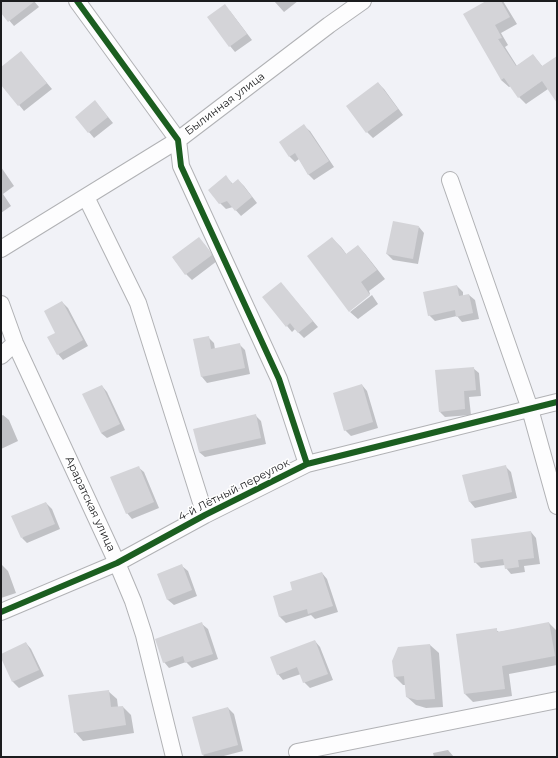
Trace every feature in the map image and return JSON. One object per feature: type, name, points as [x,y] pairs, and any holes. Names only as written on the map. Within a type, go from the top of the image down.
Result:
[{"type":"street","points":[[76,1],[178,140],[181,166],[279,379],[307,464]]},
{"type":"street","name":"Былинная улица","points":[[1,249],[178,140],[322,30],[363,1]]},
{"type":"street","points":[[450,180],[530,409],[557,506]]},
{"type":"street","points":[[86,197],[138,303],[206,515]]},
{"type":"street","name":"Араратская улица","points":[[1,304],[15,343],[117,563],[133,601],[144,635],[174,757]]},
{"type":"street","points":[[1,356],[15,343]]},
{"type":"street","name":"4-й Лётный переулок","points":[[1,612],[117,563],[206,515],[307,464],[557,402]]},
{"type":"street","points":[[300,757],[297,752],[557,700]]},
{"type":"building","points":[[1,1],[35,1],[8,22],[1,13]]},
{"type":"building","points":[[486,1],[501,1],[510,17],[495,25],[502,38],[498,39],[516,66],[533,54],[542,66],[557,56],[557,103],[542,81],[518,98],[504,78],[501,80],[463,14]]},
{"type":"building","points":[[225,4],[247,34],[229,47],[207,17]]},
{"type":"building","points":[[21,51],[47,83],[18,106],[1,85],[1,67]]},
{"type":"building","points":[[378,82],[398,109],[366,133],[346,106]]},
{"type":"building","points":[[95,100],[108,117],[88,133],[75,117]]},
{"type":"building","points":[[304,124],[329,161],[308,175],[295,153],[289,157],[279,142]]},
{"type":"building","points":[[226,175],[232,184],[238,179],[252,197],[235,211],[227,201],[219,204],[208,190]]},
{"type":"building","points":[[393,221],[419,226],[413,259],[386,254]]},
{"type":"building","points":[[199,237],[212,255],[185,275],[172,257]]},
{"type":"building","points":[[332,237],[346,254],[358,245],[377,270],[361,282],[370,295],[349,312],[307,256]]},
{"type":"building","points":[[281,282],[313,321],[298,333],[290,323],[286,327],[262,297]]},
{"type":"building","points":[[457,285],[459,296],[469,294],[473,313],[456,317],[455,310],[428,316],[423,292]]},
{"type":"building","points":[[62,301],[83,340],[57,355],[47,337],[55,333],[44,311]]},
{"type":"building","points":[[209,336],[211,349],[240,343],[245,368],[201,377],[193,339]]},
{"type":"building","points":[[474,367],[476,390],[464,391],[465,409],[439,412],[435,370]]},
{"type":"building","points":[[362,384],[373,422],[344,431],[333,393]]},
{"type":"building","points":[[102,385],[120,424],[101,433],[82,394]]},
{"type":"building","points":[[256,414],[261,438],[199,452],[193,429]]},
{"type":"building","points":[[506,465],[512,492],[469,502],[462,475]]},
{"type":"building","points":[[139,466],[154,502],[126,514],[110,477]]},
{"type":"building","points":[[46,502],[55,524],[21,538],[11,516]]},
{"type":"building","points":[[531,531],[534,558],[518,560],[519,567],[505,569],[503,559],[474,563],[471,539]]},
{"type":"building","points":[[182,564],[192,590],[167,600],[157,574]]},
{"type":"building","points":[[322,572],[333,606],[308,614],[307,609],[279,617],[273,596],[292,590],[290,582]]},
{"type":"building","points":[[202,622],[213,654],[185,663],[183,656],[163,663],[155,639]]},
{"type":"building","points":[[549,622],[555,656],[502,666],[505,689],[464,694],[456,634],[497,628],[497,632]]},
{"type":"building","points":[[315,640],[328,674],[303,683],[297,667],[277,675],[270,657]]},
{"type":"building","points":[[26,642],[39,670],[12,682],[1,658],[1,654]]},
{"type":"building","points":[[430,644],[435,699],[417,700],[406,697],[404,676],[394,677],[392,661],[398,647]]},
{"type":"building","points":[[109,690],[111,707],[123,706],[126,725],[74,733],[68,695]]},
{"type":"building","points":[[228,707],[238,745],[202,755],[192,717]]},
{"type":"cycle path","points":[[77,1],[178,140],[181,166],[279,379],[307,464]]},
{"type":"cycle path","points":[[1,612],[117,563],[205,515],[307,464],[557,402]]}]
